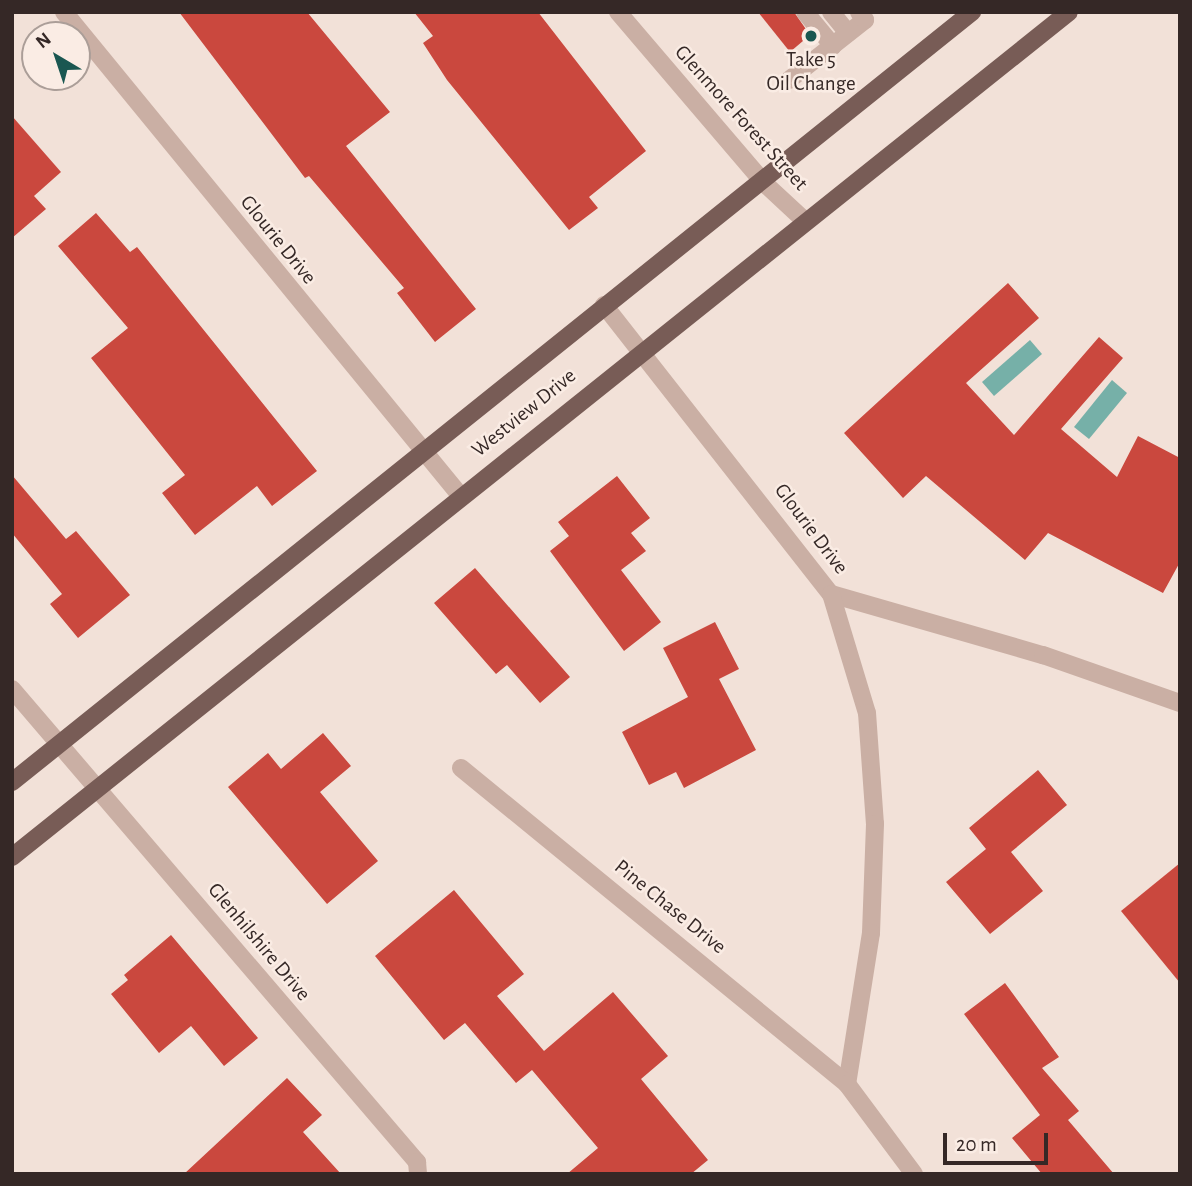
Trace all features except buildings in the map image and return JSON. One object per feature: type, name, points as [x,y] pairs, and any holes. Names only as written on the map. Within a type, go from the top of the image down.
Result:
[{"type":"main road","name":"Westview Drive","points":[[12,782],[604,304],[763,182],[972,12]]},
{"type":"main road","name":"Westview Drive","points":[[12,856],[459,494],[1069,12]]},
{"type":"street","name":"Glourie Drive","points":[[64,12],[422,453],[459,494]]},
{"type":"street","name":"Glenmore Forest Street","points":[[618,12],[763,182],[804,220]]},
{"type":"street","points":[[806,12],[833,46]]},
{"type":"street","points":[[831,12],[848,33]]},
{"type":"street","points":[[789,80],[865,20],[859,12]]},
{"type":"street","name":"Glourie Drive","points":[[604,304],[831,594],[1044,655],[1180,703]]},
{"type":"street","points":[[831,594],[867,713],[874,824],[871,933],[847,1084]]},
{"type":"street","points":[[12,689],[58,745]]},
{"type":"street","name":"Glenhilshire Drive","points":[[58,745],[416,1162],[418,1174]]},
{"type":"street","name":"Pine Chase Drive","points":[[461,768],[847,1084],[914,1174]]},
{"type":"water","points":[[1030,340],[1042,354],[994,396],[982,382]]},
{"type":"water","points":[[1112,380],[1127,393],[1089,439],[1074,427]]},
{"type":"place","name":"Take 5 Oil Change","points":[[811,36]]}]
